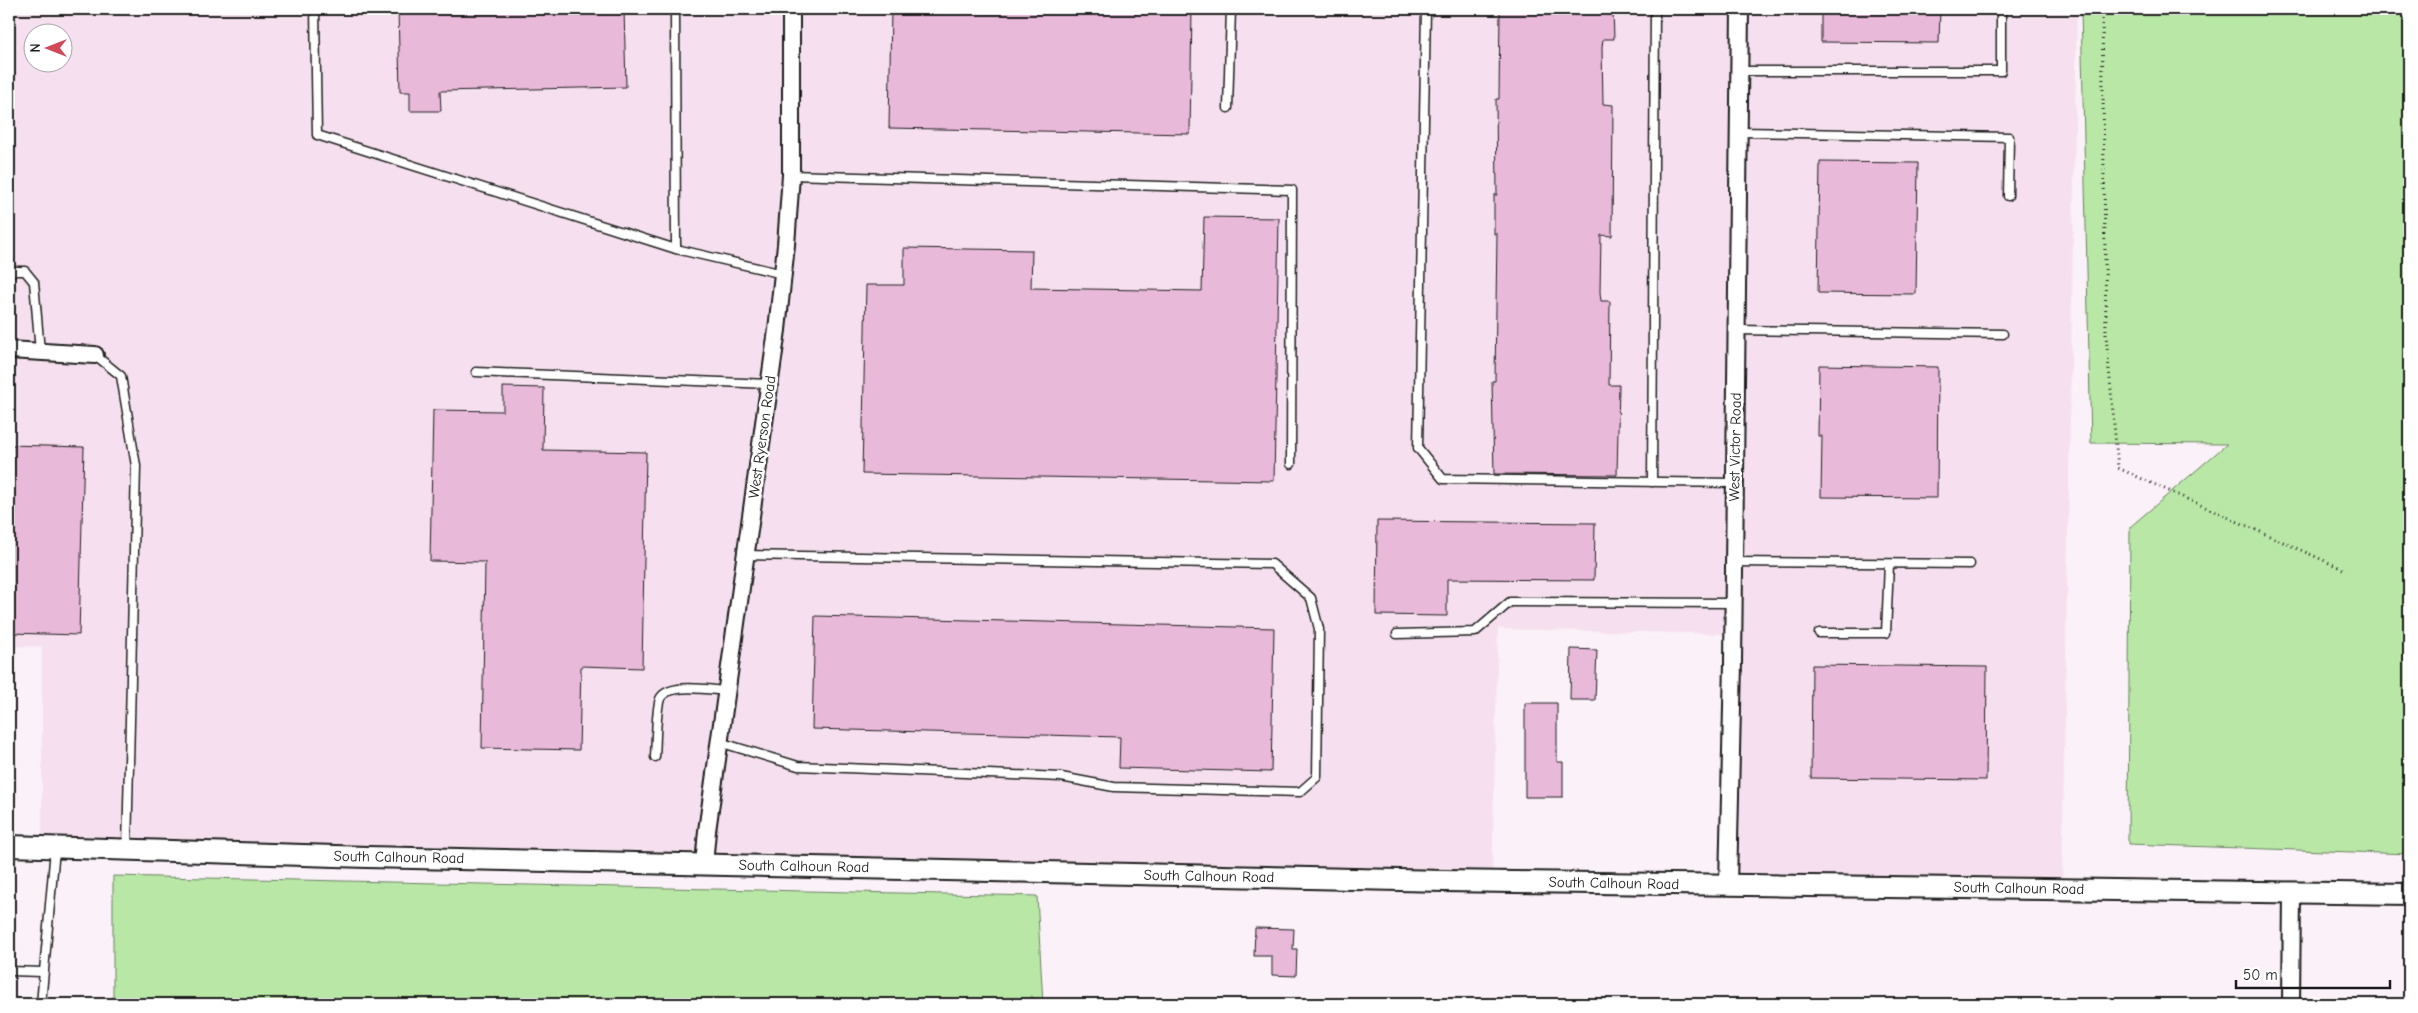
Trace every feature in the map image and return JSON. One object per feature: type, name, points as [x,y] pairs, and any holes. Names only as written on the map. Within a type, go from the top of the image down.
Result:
[{"type":"street","name":"West Ryerson Road","points":[[704,864],[706,831],[783,274],[791,175],[791,9]]},
{"type":"street","name":"West Victor Road","points":[[1728,885],[1734,603],[1740,9]]},
{"type":"street","points":[[9,350],[95,355]]},
{"type":"street","name":"South Calhoun Road","points":[[9,846],[367,857],[1444,881],[2409,894]]},
{"type":"street","points":[[2291,1004],[2292,892]]},
{"type":"lane","points":[[315,9],[317,135],[676,249],[783,274]]},
{"type":"lane","points":[[675,9],[676,249]]},
{"type":"lane","points":[[1228,108],[1231,9]]},
{"type":"lane","points":[[1426,9],[1418,448],[1443,479],[1735,483]]},
{"type":"lane","points":[[1652,482],[1655,9]]},
{"type":"lane","points":[[1739,71],[2001,71],[2000,9]]},
{"type":"lane","points":[[1739,132],[2009,137],[2008,196]]},
{"type":"lane","points":[[791,175],[1292,190],[1291,464]]},
{"type":"lane","points":[[9,271],[25,271],[34,282],[40,352]]},
{"type":"lane","points":[[1736,330],[2003,334]]},
{"type":"lane","points":[[95,355],[121,376],[136,466],[127,849]]},
{"type":"lane","points":[[476,372],[769,384]]},
{"type":"lane","points":[[719,742],[798,766],[1061,777],[1114,788],[1300,792],[1317,777],[1319,629],[1311,598],[1272,564],[745,554]]},
{"type":"lane","points":[[1734,562],[1970,564]]},
{"type":"lane","points":[[1818,633],[1886,633],[1889,564]]},
{"type":"lane","points":[[1397,634],[1475,632],[1510,602],[1734,603]]},
{"type":"lane","points":[[655,757],[660,699],[668,690],[683,688],[726,690]]},
{"type":"lane","points":[[41,1004],[55,847]]},
{"type":"lane","points":[[9,971],[43,972]]},
{"type":"path","points":[[2102,9],[2106,335],[2118,468],[2343,569]]},
{"type":"shaded area","points":[[9,9],[2077,9],[2062,889],[1728,885],[1733,634],[1498,629],[1492,882],[42,847],[42,647],[9,646]]},
{"type":"green space","points":[[2081,9],[2409,9],[2409,854],[2128,844],[2130,527],[2227,444],[2091,443]]},
{"type":"green space","points":[[113,876],[1037,896],[1043,1004],[1031,996],[1037,1004],[113,1004]]},
{"type":"building","points":[[398,9],[624,9],[626,87],[440,91],[441,111],[410,111],[410,92],[400,92]]},
{"type":"building","points":[[891,9],[1192,9],[1190,134],[889,128]]},
{"type":"building","points":[[1500,9],[1613,9],[1614,39],[1603,39],[1602,48],[1603,104],[1613,105],[1612,236],[1601,235],[1600,292],[1601,301],[1610,301],[1609,385],[1619,385],[1617,475],[1494,474],[1492,381],[1495,381],[1497,234],[1494,234],[1494,195],[1497,195],[1496,99],[1499,99]]},
{"type":"building","points":[[1821,9],[1940,9],[1939,43],[1821,42]]},
{"type":"building","points":[[1820,162],[1918,163],[1916,294],[1818,293]]},
{"type":"building","points":[[1204,217],[1279,218],[1274,481],[862,474],[866,285],[904,285],[904,248],[1032,250],[1031,288],[1202,291]]},
{"type":"building","points":[[1819,365],[1938,367],[1937,498],[1821,497],[1822,436],[1818,436]]},
{"type":"building","points":[[503,387],[544,388],[543,450],[646,452],[642,668],[581,666],[579,750],[482,748],[485,562],[430,561],[433,410],[503,411]]},
{"type":"building","points":[[9,445],[84,447],[79,635],[9,633]]},
{"type":"building","points":[[1377,521],[1595,523],[1594,580],[1447,579],[1447,616],[1376,615]]},
{"type":"building","points":[[815,616],[1274,628],[1271,772],[1119,768],[1120,737],[812,729]]},
{"type":"building","points":[[1571,649],[1597,650],[1595,700],[1570,700]]},
{"type":"building","points":[[1812,665],[1987,667],[1986,780],[1811,778]]},
{"type":"building","points":[[1525,703],[1557,703],[1557,762],[1563,762],[1563,797],[1525,797]]},
{"type":"building","points":[[1255,928],[1294,929],[1293,949],[1297,949],[1296,976],[1272,975],[1272,956],[1254,956]]}]
